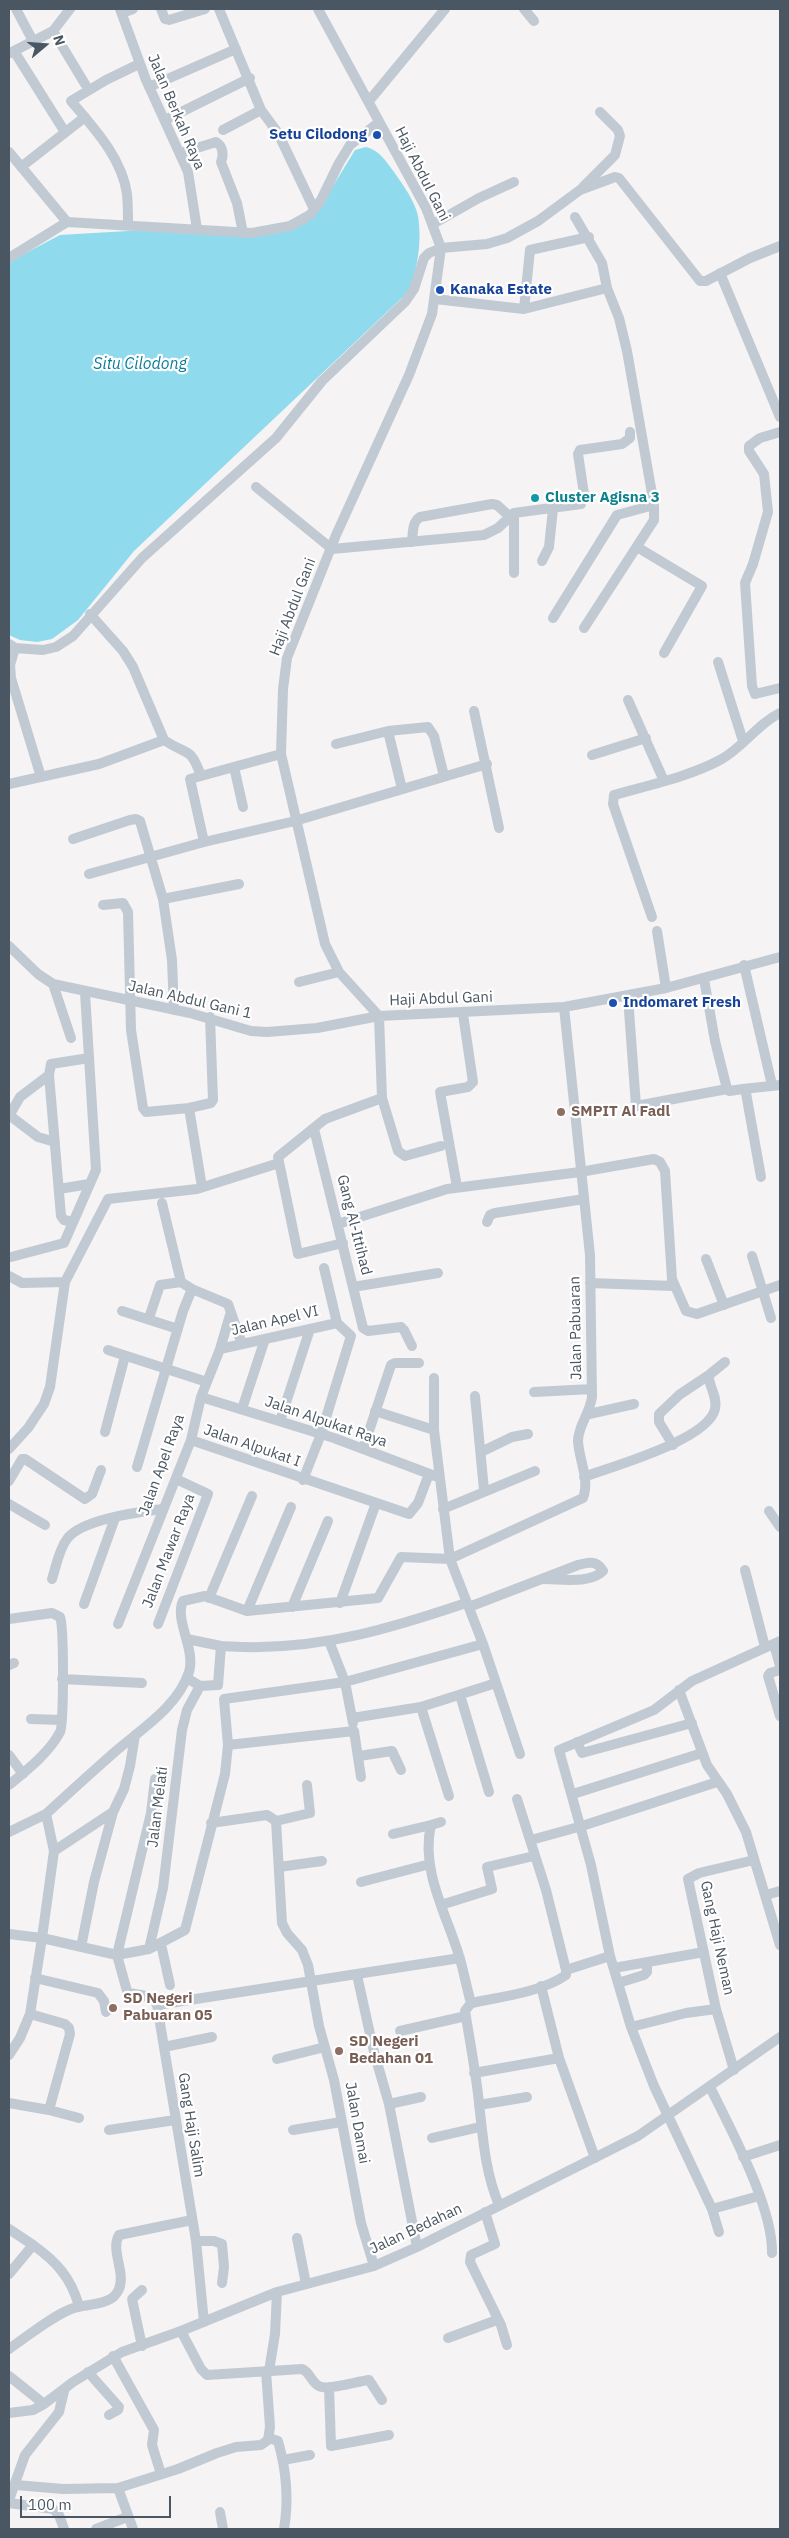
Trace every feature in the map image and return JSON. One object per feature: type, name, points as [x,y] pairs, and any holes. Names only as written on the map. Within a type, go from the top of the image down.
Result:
[{"type":"street","points":[[16,9],[33,41]]},
{"type":"street","points":[[63,129],[11,52],[53,31],[70,9]]},
{"type":"street","points":[[121,11],[133,9]]},
{"type":"street","points":[[161,9],[165,19],[169,20],[205,9]]},
{"type":"street","points":[[219,9],[250,78],[261,110],[278,133],[314,209]]},
{"type":"street","name":"Haji Abdul Gani","points":[[318,9],[369,100],[378,122],[433,224],[441,248],[436,299],[410,376],[340,527],[287,658],[282,697],[281,754],[325,944],[339,972],[379,1016],[463,1014],[564,1007],[628,997],[704,979],[780,957]]},
{"type":"street","points":[[369,100],[445,9]]},
{"type":"street","points":[[524,9],[534,21]]},
{"type":"street","name":"Jalan Berkah Raya","points":[[121,11],[139,64],[188,172],[197,229]]},
{"type":"street","points":[[53,31],[85,84]]},
{"type":"street","points":[[149,87],[236,49]]},
{"type":"street","points":[[128,226],[127,193],[118,164],[104,142],[71,101],[139,64]]},
{"type":"street","points":[[165,120],[250,78]]},
{"type":"street","points":[[223,130],[261,110]]},
{"type":"street","points":[[41,777],[11,678],[12,646],[43,650],[56,647],[73,636],[90,614],[179,523],[276,438],[322,381],[405,302],[414,289],[424,258],[441,248],[487,244],[507,238],[538,221],[580,190],[615,155],[618,149],[618,130],[600,112]]},
{"type":"street","points":[[21,167],[85,117]]},
{"type":"street","points":[[9,258],[67,222],[252,234],[290,226],[310,215],[321,200],[350,145],[378,122]]},
{"type":"street","points":[[181,154],[216,142],[219,144],[223,156],[221,162],[237,203],[243,233]]},
{"type":"street","points":[[9,152],[67,222]]},
{"type":"street","points":[[580,190],[608,178],[619,178],[700,281],[706,281],[780,246]]},
{"type":"street","points":[[433,224],[479,198],[514,182]]},
{"type":"street","points":[[575,216],[602,263],[607,288],[619,318],[627,351],[654,505],[654,520],[584,628]]},
{"type":"street","points":[[524,309],[530,250],[588,237]]},
{"type":"street","points":[[720,273],[780,417]]},
{"type":"street","points":[[436,299],[524,309],[607,288]]},
{"type":"street","points":[[256,487],[332,550],[484,535],[498,528],[511,514],[577,506],[584,500],[578,454],[580,450],[622,444],[630,438],[630,432]]},
{"type":"street","points":[[780,432],[760,438],[749,446],[764,474],[768,512],[753,564],[745,583],[752,686],[755,694],[780,688]]},
{"type":"street","points":[[412,542],[414,526],[416,520],[420,518],[492,504],[511,514]]},
{"type":"street","points":[[553,618],[617,515],[654,505]]},
{"type":"street","points":[[542,561],[549,547],[553,508]]},
{"type":"street","points":[[511,514],[514,573]]},
{"type":"street","points":[[637,547],[702,586],[664,654]]},
{"type":"street","points":[[90,614],[123,651],[133,668],[164,740]]},
{"type":"street","points":[[718,662],[743,741]]},
{"type":"street","points":[[9,694],[20,729]]},
{"type":"street","points":[[628,700],[664,781]]},
{"type":"street","points":[[474,711],[487,764],[499,828]]},
{"type":"street","points":[[652,917],[613,798],[614,795],[664,781],[720,760],[762,724],[780,713]]},
{"type":"street","points":[[336,744],[388,731],[428,727],[434,736],[444,776]]},
{"type":"street","points":[[388,731],[402,789]]},
{"type":"street","points":[[592,755],[646,738]]},
{"type":"street","points":[[9,784],[98,764],[164,740],[183,748],[192,756],[201,776]]},
{"type":"street","points":[[204,842],[190,783],[191,778],[281,754]]},
{"type":"street","points":[[89,874],[204,842],[295,821],[487,764]]},
{"type":"street","points":[[234,767],[243,806]]},
{"type":"street","points":[[73,839],[136,819],[140,821],[163,899],[172,960],[174,1010]]},
{"type":"street","points":[[163,899],[239,884]]},
{"type":"street","points":[[103,905],[119,903],[126,907],[129,921],[131,1030],[143,1108],[146,1112],[189,1108],[211,1103],[213,1100],[210,1017]]},
{"type":"street","points":[[658,931],[666,988]]},
{"type":"street","name":"Jalan Abdul Gani 1","points":[[9,946],[18,953],[28,966],[53,984],[86,993],[210,1017],[251,1031],[267,1032],[316,1028],[379,1016]]},
{"type":"street","points":[[9,961],[18,953]]},
{"type":"street","points":[[628,997],[636,1106],[726,1089],[730,1091],[776,1085],[744,966]]},
{"type":"street","points":[[299,982],[339,972]]},
{"type":"street","points":[[704,979],[726,1089]]},
{"type":"street","points":[[53,984],[72,1038]]},
{"type":"street","points":[[11,1257],[64,1243],[96,1166],[86,993]]},
{"type":"street","name":"Jalan Pabuaran","points":[[450,1559],[583,1498],[585,1492],[579,1434],[589,1414],[592,1389],[590,1284],[584,1198],[564,1007]]},
{"type":"street","points":[[457,1187],[440,1092],[468,1087],[473,1082],[463,1014]]},
{"type":"street","points":[[379,1016],[382,1098],[398,1151],[402,1155],[441,1146]]},
{"type":"street","points":[[73,1222],[64,1220],[61,1216],[49,1075],[51,1064],[89,1058]]},
{"type":"street","points":[[49,1075],[20,1097],[9,1115],[38,1137],[55,1142]]},
{"type":"street","points":[[742,1089],[746,1093],[761,1177]]},
{"type":"street","points":[[343,1243],[298,1254],[279,1164],[279,1154],[325,1119],[382,1098]]},
{"type":"street","points":[[189,1108],[202,1187]]},
{"type":"street","name":"Gang Al-Ittihad","points":[[314,1129],[363,1328],[368,1331],[401,1327],[412,1346]]},
{"type":"street","points":[[338,1224],[457,1187],[580,1172],[654,1159],[660,1162],[664,1171],[674,1286],[686,1311],[697,1314],[780,1285]]},
{"type":"street","points":[[9,1449],[34,1420],[44,1404],[50,1387],[65,1282],[108,1199],[113,1197],[146,1196],[202,1187],[279,1164]]},
{"type":"street","points":[[59,1189],[90,1184]]},
{"type":"street","points":[[487,1222],[490,1215],[495,1213],[584,1198]]},
{"type":"street","points":[[162,1203],[181,1282]]},
{"type":"street","points":[[752,1256],[771,1318]]},
{"type":"street","points":[[706,1258],[724,1305]]},
{"type":"street","points":[[324,1268],[337,1323]]},
{"type":"street","points":[[354,1287],[438,1273]]},
{"type":"street","points":[[9,1276],[22,1283],[65,1282]]},
{"type":"street","points":[[149,1318],[160,1285],[181,1282],[192,1289],[228,1304],[230,1315],[242,1344]]},
{"type":"street","points":[[590,1284],[674,1286]]},
{"type":"street","points":[[137,1467],[178,1329],[192,1289]]},
{"type":"street","points":[[122,1311],[149,1318],[178,1329]]},
{"type":"street","name":"Jalan Apel Raya","points":[[118,1624],[176,1479],[230,1315]]},
{"type":"street","name":"Jalan Apel VI","points":[[220,1349],[337,1323]]},
{"type":"street","name":"Jalan Alpukat I","points":[[303,1480],[321,1434],[351,1336],[337,1323]]},
{"type":"street","points":[[280,1422],[310,1329]]},
{"type":"street","points":[[242,1409],[265,1339]]},
{"type":"street","points":[[108,1350],[207,1382]]},
{"type":"street","points":[[105,1432],[125,1356]]},
{"type":"street","points":[[673,1445],[659,1422],[659,1414],[679,1395],[725,1362]]},
{"type":"street","points":[[363,1449],[391,1365],[396,1363],[419,1363]]},
{"type":"street","points":[[584,1477],[673,1445],[698,1429],[712,1415],[716,1399],[709,1375]]},
{"type":"street","points":[[434,1378],[434,1476],[443,1509],[450,1559],[483,1644],[520,1754]]},
{"type":"street","points":[[534,1392],[592,1389]]},
{"type":"street","points":[[475,1396],[484,1490]]},
{"type":"street","name":"Jalan Alpukat Raya","points":[[202,1398],[321,1434],[434,1476]]},
{"type":"street","points":[[589,1414],[634,1404]]},
{"type":"street","points":[[375,1411],[434,1430]]},
{"type":"street","points":[[481,1452],[512,1437],[528,1434]]},
{"type":"street","name":"Jalan Alpukat I","points":[[190,1440],[303,1480],[409,1514],[434,1476]]},
{"type":"street","points":[[9,1481],[22,1459],[25,1459],[85,1498],[92,1494],[100,1470]]},
{"type":"street","points":[[443,1509],[535,1470]]},
{"type":"street","name":"Jalan Mawar Raya","points":[[158,1624],[208,1494],[176,1479]]},
{"type":"street","points":[[210,1598],[252,1496]]},
{"type":"street","points":[[340,1602],[376,1503]]},
{"type":"street","points":[[9,1504],[45,1525]]},
{"type":"street","points":[[247,1611],[291,1508]]},
{"type":"street","points":[[52,1579],[67,1539],[87,1526],[163,1509]]},
{"type":"street","points":[[769,1511],[780,1527]]},
{"type":"street","points":[[84,1604],[116,1518]]},
{"type":"street","points":[[292,1608],[328,1521]]},
{"type":"street","points":[[181,1606],[205,1596],[247,1611],[378,1598],[401,1556],[450,1559]]},
{"type":"street","points":[[187,1639],[221,1646],[271,1648],[329,1641],[392,1628],[467,1605],[589,1562],[598,1564],[603,1571],[597,1576],[584,1579],[543,1579]]},
{"type":"street","points":[[745,1570],[780,1667],[780,1670],[770,1673],[768,1676],[780,1716]]},
{"type":"street","points":[[9,1832],[46,1814],[135,1735],[157,1718],[187,1678],[190,1667],[181,1606],[168,1597]]},
{"type":"street","points":[[9,1619],[52,1613],[60,1617],[62,1679],[61,1730],[51,1746],[9,1785]]},
{"type":"street","points":[[329,1641],[345,1682],[359,1756],[361,1777]]},
{"type":"street","points":[[9,1934],[42,1938],[117,1955],[149,1949],[161,1944],[188,1927],[211,1824],[225,1774],[228,1745],[224,1699],[345,1682],[483,1644]]},
{"type":"street","points":[[719,2232],[712,2209],[654,2086],[631,2027],[610,1956],[582,1826],[559,1750],[654,1710],[679,1690],[705,1674],[773,1644]]},
{"type":"street","points":[[187,1678],[200,1686],[218,1685],[221,1646]]},
{"type":"street","points":[[62,1679],[142,1683]]},
{"type":"street","points":[[352,1718],[421,1707],[496,1683]]},
{"type":"street","name":"Jalan Melati","points":[[149,1949],[163,1888],[182,1730],[187,1710],[200,1686]]},
{"type":"street","points":[[679,1690],[702,1753],[717,1782],[727,1794],[746,1832],[780,1946]]},
{"type":"street","points":[[460,1695],[489,1792]]},
{"type":"street","points":[[421,1707],[448,1796]]},
{"type":"street","points":[[31,1719],[62,1720]]},
{"type":"street","points":[[577,1742],[582,1752],[692,1723]]},
{"type":"street","points":[[228,1745],[354,1731]]},
{"type":"street","points":[[81,1947],[94,1882],[113,1812],[124,1789],[135,1735]]},
{"type":"street","points":[[359,1756],[392,1751],[401,1770]]},
{"type":"street","points":[[573,1794],[702,1753]]},
{"type":"street","points":[[9,1755],[22,1774]]},
{"type":"street","points":[[155,1779],[151,1813],[117,1955],[127,1991],[152,1997],[157,2005],[310,1983],[460,1958]]},
{"type":"street","points":[[531,1840],[582,1826],[717,1782]]},
{"type":"street","points":[[211,1824],[267,1815],[276,1820],[310,1813],[307,1786]]},
{"type":"street","points":[[499,2205],[488,2175],[465,2012],[471,2003],[541,1986],[566,1975],[546,1890],[517,1799]]},
{"type":"street","points":[[54,1851],[113,1812]]},
{"type":"street","points":[[9,2055],[20,2038],[30,2014],[42,1938],[54,1851],[46,1814]]},
{"type":"street","name":"Jalan Damai","points":[[276,1820],[282,1923],[286,1933],[306,1957],[310,1983],[334,2080],[362,2223],[374,2266]]},
{"type":"street","points":[[393,1834],[436,1824],[430,1864],[441,1905],[460,1958],[471,2003]]},
{"type":"street","points":[[441,1905],[492,1889],[487,1869],[490,1866],[534,1856]]},
{"type":"street","name":"Gang Haji Neman","points":[[734,2070],[716,2009],[688,1878],[754,1860]]},
{"type":"street","points":[[279,1867],[322,1862]]},
{"type":"street","points":[[361,1882],[430,1864]]},
{"type":"street","points":[[766,1894],[780,1890]]},
{"type":"street","points":[[161,1944],[170,1985]]},
{"type":"street","points":[[614,1968],[704,1952]]},
{"type":"street","points":[[566,1970],[610,1956]]},
{"type":"street","points":[[618,1983],[644,1975],[647,1972],[647,1962]]},
{"type":"street","points":[[357,1975],[374,2052],[389,2104],[417,2247]]},
{"type":"street","points":[[35,1978],[98,1994],[104,2001],[106,2012]]},
{"type":"street","points":[[541,1986],[559,2058],[595,2158]]},
{"type":"street","name":"Gang Haji Salim","points":[[157,2005],[196,2241],[204,2322]]},
{"type":"street","points":[[631,2027],[686,2013],[716,2009]]},
{"type":"street","points":[[30,2014],[65,2024],[69,2028],[70,2034],[49,2110]]},
{"type":"street","points":[[400,2031],[466,2016]]},
{"type":"street","points":[[164,2047],[212,2037]]},
{"type":"street","name":"Jalan Bedahan","points":[[9,2413],[33,2410],[44,2404],[113,2356],[182,2331],[277,2292],[374,2266],[417,2247],[638,2136],[780,2037]]},
{"type":"street","points":[[277,2059],[325,2048]]},
{"type":"street","points":[[474,2073],[559,2058]]},
{"type":"street","points":[[710,2087],[743,2157],[770,2223],[772,2253]]},
{"type":"street","points":[[389,2104],[421,2097]]},
{"type":"street","points":[[479,2105],[527,2097]]},
{"type":"street","points":[[9,2103],[49,2110],[79,2118]]},
{"type":"street","points":[[109,2130],[175,2120]]},
{"type":"street","points":[[293,2130],[341,2122]]},
{"type":"street","points":[[432,2138],[480,2127]]},
{"type":"street","points":[[743,2157],[780,2145]]},
{"type":"street","points":[[712,2209],[759,2196]]},
{"type":"street","points":[[485,2212],[495,2244],[474,2254],[470,2259],[498,2320],[507,2345]]},
{"type":"street","points":[[9,2349],[64,2312],[79,2306],[108,2300],[120,2288],[116,2242],[119,2235],[192,2220]]},
{"type":"street","points":[[9,2228],[63,2270],[79,2306]]},
{"type":"street","points":[[297,2238],[306,2284]]},
{"type":"street","points":[[196,2241],[214,2241],[222,2244],[224,2267],[222,2283]]},
{"type":"street","points":[[9,2274],[33,2246]]},
{"type":"street","points":[[142,2290],[134,2295],[132,2299],[142,2346]]},
{"type":"street","points":[[16,2484],[63,2489],[118,2488],[161,2474],[217,2452],[236,2447],[261,2445],[269,2438],[268,2371],[275,2334],[277,2292]]},
{"type":"street","points":[[448,2338],[498,2320]]},
{"type":"street","points":[[182,2331],[201,2369],[208,2375],[302,2369],[307,2371],[317,2385],[329,2387],[370,2380],[382,2400]]},
{"type":"street","points":[[113,2356],[154,2430],[152,2445],[161,2474]]},
{"type":"street","points":[[88,2372],[119,2406],[118,2410],[109,2416]]},
{"type":"street","points":[[9,2376],[44,2404]]},
{"type":"street","points":[[329,2387],[331,2446],[389,2435]]},
{"type":"street","points":[[64,2391],[59,2412],[25,2455],[9,2502],[53,2509],[60,2516],[64,2529]]},
{"type":"street","points":[[269,2438],[278,2441],[283,2460],[286,2486],[284,2529]]},
{"type":"street","points":[[283,2460],[310,2455]]},
{"type":"street","points":[[118,2488],[133,2529]]},
{"type":"street","points":[[220,2512],[224,2529]]},
{"type":"street","points":[[96,2529],[128,2517]]},
{"type":"water","name":"Situ Cilodong","points":[[366,147],[371,148],[385,160],[408,193],[418,216],[420,235],[418,256],[414,275],[407,293],[134,551],[78,620],[52,639],[37,642],[20,640],[9,635],[9,262],[60,235],[128,231],[282,230],[324,201],[355,150]]},
{"type":"place","name":"Setu Cilodong","points":[[377,135]]},
{"type":"place","name":"Kanaka Estate","points":[[440,290]]},
{"type":"place","name":"Cluster Agisna 3","points":[[535,498]]},
{"type":"place","name":"Indomaret Fresh","points":[[613,1003]]},
{"type":"place","name":"SMPIT Al Fadl","points":[[561,1112]]},
{"type":"place","name":"SD Negeri Pabuaran 05","points":[[113,2008]]},
{"type":"place","name":"SD Negeri Bedahan 01","points":[[339,2051]]}]
